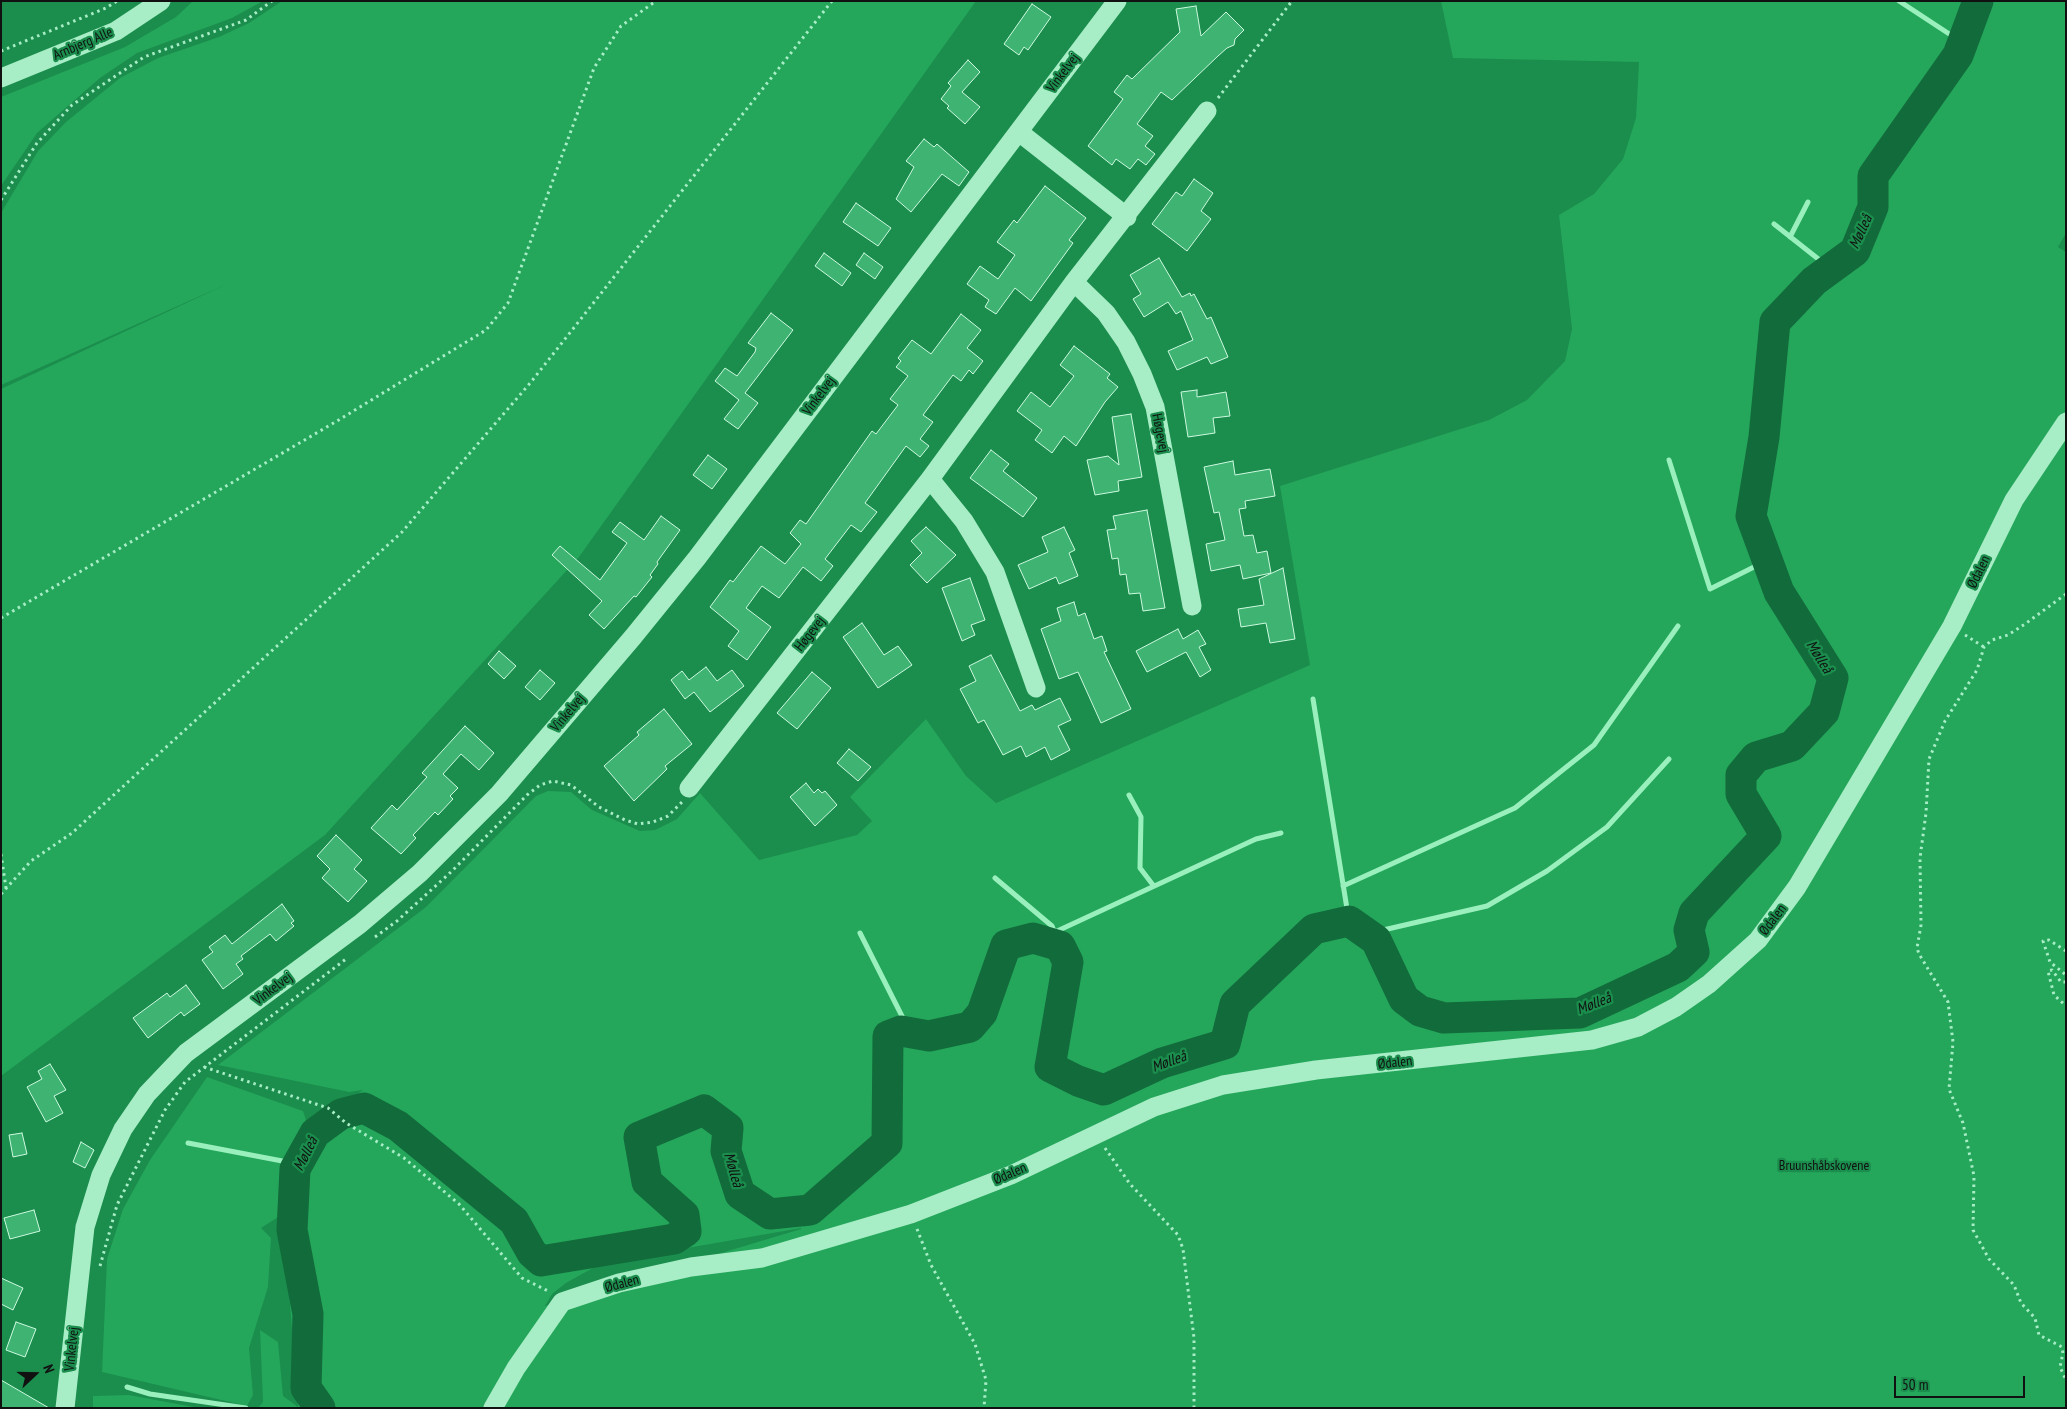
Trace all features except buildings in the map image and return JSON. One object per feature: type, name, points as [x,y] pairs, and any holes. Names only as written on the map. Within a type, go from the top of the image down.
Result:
[{"type":"street","name":"Arnbjerg Alle","points":[[1,78],[116,31],[161,1]]},
{"type":"street","name":"Vinkelvej","points":[[65,1408],[85,1227],[101,1175],[123,1129],[147,1094],[186,1054],[368,918],[420,873],[500,794],[697,558],[1117,1]]},
{"type":"street","name":"Høgevej","points":[[689,788],[930,479],[1074,282],[1127,217],[1207,111]]},
{"type":"street","points":[[1019,132],[1127,217]]},
{"type":"street","name":"Høgevej","points":[[1074,282],[1106,313],[1126,342],[1142,374],[1155,407],[1192,606]]},
{"type":"street","name":"Ødalen","points":[[493,1408],[516,1368],[562,1302],[619,1284],[691,1267],[762,1258],[911,1214],[1011,1175],[1154,1107],[1223,1085],[1316,1070],[1592,1040],[1638,1027],[1676,1008],[1709,984],[1758,940],[1798,887],[1952,626],[2014,500],[2066,422]]},
{"type":"street","points":[[930,479],[964,520],[994,572],[1036,688]]},
{"type":"path","points":[[1,52],[106,8],[116,1]]},
{"type":"path","points":[[1,200],[37,143],[72,105],[144,57],[246,20],[272,1]]},
{"type":"path","points":[[1,618],[337,421],[486,330],[508,304],[594,68],[621,26],[656,1]]},
{"type":"path","points":[[1,894],[31,861],[72,833],[402,532],[531,382],[832,1]]},
{"type":"path","points":[[1207,111],[1292,1]]},
{"type":"path","points":[[2066,594],[2008,635],[1992,640],[1984,647],[1977,670],[1944,721],[1929,759],[1920,858],[1921,925],[1917,948],[1948,1002],[1953,1042],[1949,1089],[1963,1123],[1974,1176],[1973,1230],[1989,1259],[2014,1285],[2021,1303],[2035,1318],[2039,1335],[2062,1347],[2060,1367],[2066,1380]]},
{"type":"path","points":[[374,938],[397,921],[452,871],[527,795],[540,785],[553,781],[570,785],[598,807],[638,824],[653,822],[668,816],[684,801],[689,788]]},
{"type":"path","points":[[1,854],[6,889]]},
{"type":"path","points":[[2066,951],[2049,940],[2043,941],[2050,962],[2066,975]]},
{"type":"path","points":[[99,1274],[117,1205],[165,1110],[185,1082],[350,956]]},
{"type":"path","points":[[2066,982],[2061,982],[2052,970],[2048,971],[2054,995],[2066,1006]]},
{"type":"path","points":[[204,1067],[328,1108],[346,1123],[404,1158],[459,1204],[522,1278],[554,1293]]},
{"type":"path","points":[[1097,1135],[1130,1184],[1178,1234],[1183,1249],[1194,1338],[1194,1408]]},
{"type":"path","points":[[911,1214],[931,1265],[975,1344],[986,1380],[984,1408]]},
{"type":"green space","points":[[193,1],[263,1],[232,18],[137,53],[100,78],[37,133],[1,186],[1,97],[125,47],[176,17]]},
{"type":"green space","points":[[282,1],[976,1],[579,557],[325,835],[1,1076],[1,389],[227,284],[1,385],[1,213],[38,151],[66,122],[120,78],[158,58],[219,37],[249,23]]},
{"type":"green space","name":"Bruunshåbskovene","points":[[1441,1],[2066,1],[2066,233],[2058,247],[2066,252],[2066,1408],[258,1408],[263,1402],[260,1330],[278,1342],[283,1396],[298,1407],[283,1214],[261,1228],[271,1238],[268,1287],[249,1348],[253,1395],[247,1406],[102,1372],[107,1259],[123,1209],[150,1160],[207,1077],[303,1111],[306,1120],[286,1157],[284,1206],[292,1157],[312,1125],[363,1090],[349,1092],[218,1065],[426,907],[536,796],[548,791],[571,792],[592,810],[640,831],[655,830],[677,819],[700,793],[759,860],[857,835],[872,821],[850,797],[926,719],[966,776],[996,803],[1310,665],[1280,486],[1489,420],[1527,400],[1565,361],[1572,329],[1559,215],[1594,194],[1623,159],[1636,118],[1639,62],[1453,58]],"holes":[[[801,1229],[545,1306],[552,1294],[566,1283],[602,1263]]]},
{"type":"green space","points":[[129,1395],[199,1408],[93,1408],[93,1396]]},
{"type":"waterway","points":[[1899,1],[1963,43]]},
{"type":"waterway","name":"Mølleå","points":[[320,1408],[306,1388],[308,1314],[292,1230],[295,1169],[315,1133],[341,1114],[364,1108],[398,1126],[514,1221],[532,1253],[541,1261],[674,1239],[686,1231],[684,1215],[647,1182],[639,1137],[704,1110],[728,1128],[726,1151],[740,1194],[770,1214],[810,1210],[887,1143],[888,1036],[901,1031],[929,1036],[970,1027],[982,1013],[1006,945],[1033,938],[1060,946],[1068,962],[1050,1067],[1078,1081],[1104,1090],[1162,1063],[1225,1044],[1235,1004],[1314,929],[1349,921],[1376,940],[1404,999],[1420,1011],[1444,1018],[1580,1013],[1678,967],[1694,952],[1689,930],[1694,913],[1766,836],[1741,794],[1741,775],[1756,757],[1792,746],[1824,712],[1833,678],[1779,592],[1751,516],[1764,437],[1775,322],[1814,281],[1855,251],[1873,207],[1873,176],[1958,55],[1978,1]]},
{"type":"waterway","points":[[1790,237],[1808,202]]},
{"type":"waterway","points":[[1774,224],[1831,269]]},
{"type":"waterway","points":[[1669,460],[1710,589],[1768,560]]},
{"type":"waterway","points":[[1343,886],[1515,808],[1594,745],[1678,626]]},
{"type":"waterway","points":[[1313,699],[1349,921]]},
{"type":"waterway","points":[[1366,934],[1487,906],[1547,871],[1607,827],[1669,759]]},
{"type":"waterway","points":[[1129,795],[1141,817],[1140,868],[1153,885]]},
{"type":"waterway","points":[[1055,932],[1256,839],[1281,833]]},
{"type":"waterway","points":[[995,878],[1052,926],[1060,946]]},
{"type":"waterway","points":[[860,933],[910,1032]]},
{"type":"waterway","points":[[188,1143],[298,1164]]},
{"type":"waterway","points":[[127,1387],[150,1394],[246,1408]]}]
